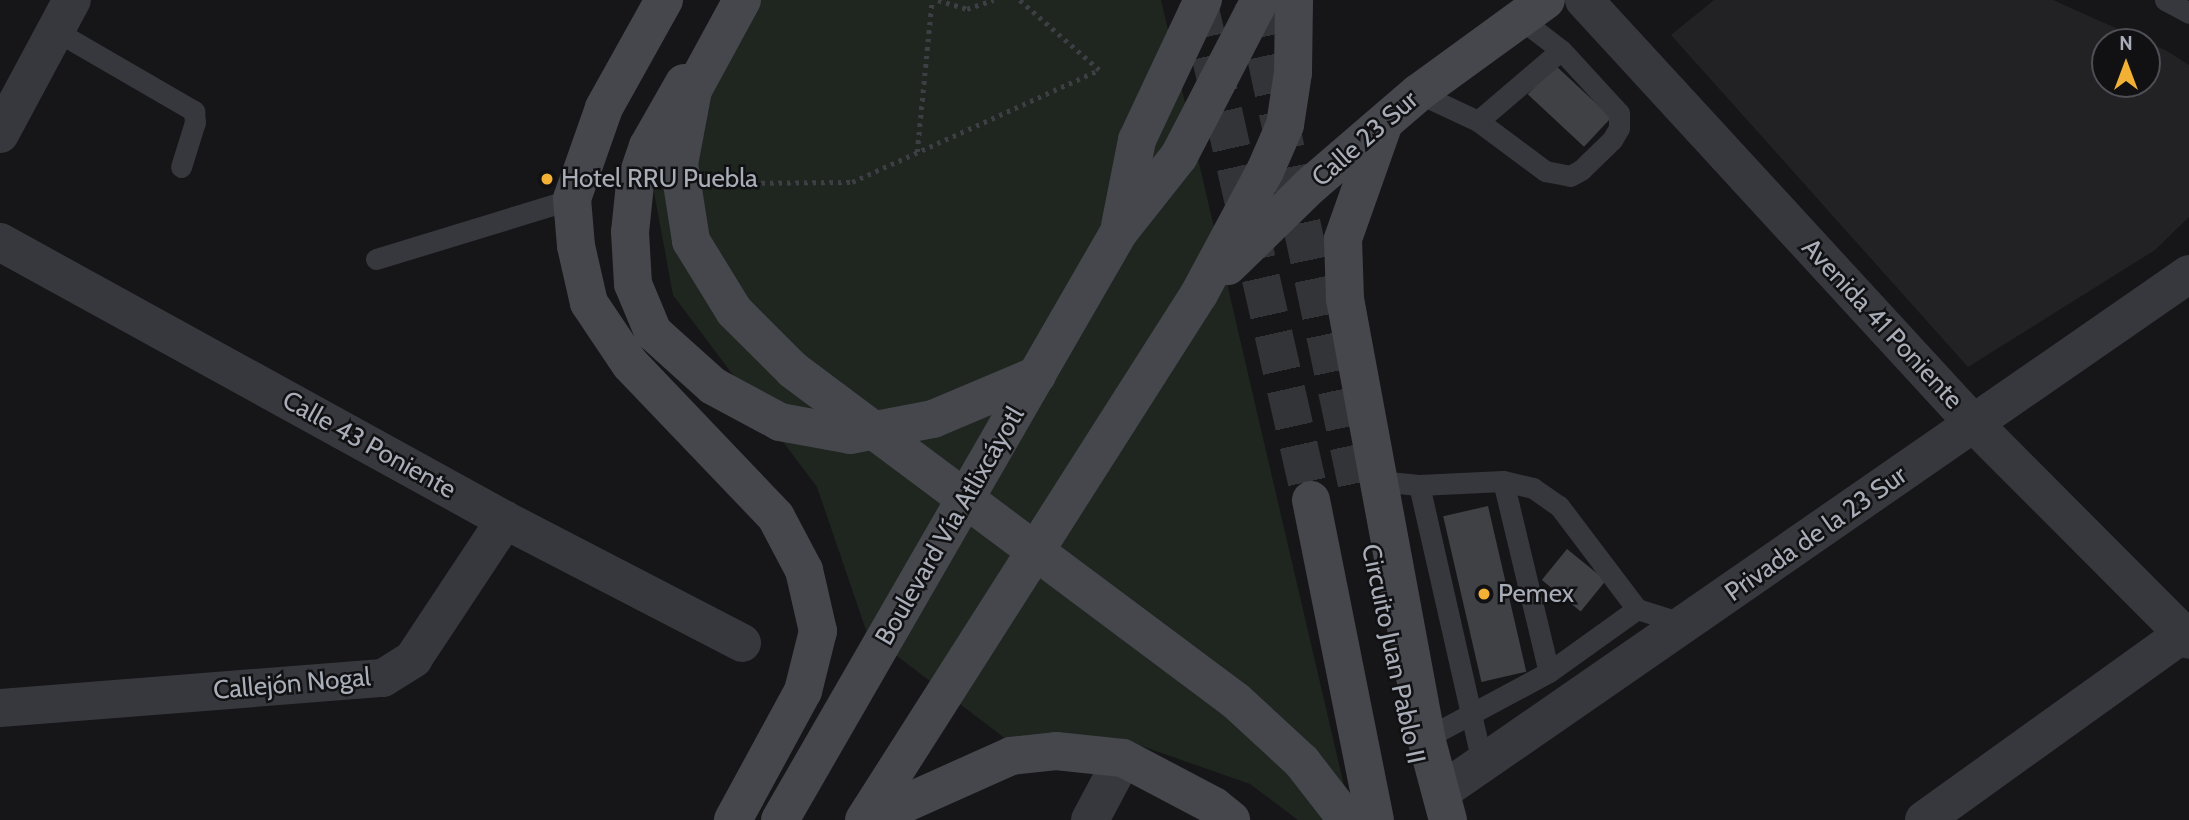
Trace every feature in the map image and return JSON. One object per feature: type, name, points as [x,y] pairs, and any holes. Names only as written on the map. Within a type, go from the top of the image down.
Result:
[{"type":"main road","points":[[664,0],[604,108],[572,199],[576,246],[589,303],[629,364],[776,517],[804,570],[818,631],[803,691],[733,820]]},
{"type":"main road","points":[[731,0],[648,146],[635,184],[630,232],[633,284],[653,332],[713,386],[780,422],[850,435],[933,418],[1037,374]]},
{"type":"main road","points":[[742,0],[692,90],[679,164],[691,241],[734,311],[793,370],[1236,701],[1302,762],[1347,820]]},
{"type":"main road","points":[[1119,232],[1137,140],[1203,0]]},
{"type":"main road","points":[[1119,232],[1179,156],[1260,0]]},
{"type":"main road","points":[[866,820],[1199,294],[1265,172],[1285,124],[1293,73],[1294,0]]},
{"type":"main road","name":"Calle 23 Sur","points":[[1199,294],[1310,186],[1419,93],[1532,9]]},
{"type":"main road","points":[[1384,123],[1343,239],[1345,299],[1368,485],[1426,738],[1439,811]]},
{"type":"main road","name":"Boulevard Vía Atlixcáyotl","points":[[780,820],[1119,232]]},
{"type":"main road","name":"Circuito Juan Pablo II","points":[[1368,485],[1439,811]]},
{"type":"main road","name":"Circuito Juan Pablo II","points":[[1311,500],[1376,820]]},
{"type":"main road","points":[[866,820],[1010,756],[1056,751],[1123,758],[1214,806],[1231,820]]},
{"type":"street","name":"Avenida 41 Poniente","points":[[1584,0],[1975,425],[2186,637]]},
{"type":"street","points":[[0,134],[64,15]]},
{"type":"street","name":"Calle 43 Poniente","points":[[0,242],[505,520],[742,643]]},
{"type":"street","name":"Privada de la 23 Sur","points":[[1439,811],[1483,766],[2189,274]]},
{"type":"street","name":"Callejón Nogal","points":[[0,708],[383,678],[413,659],[505,520]]},
{"type":"street","points":[[1924,820],[2186,637]]},
{"type":"street","points":[[1090,820],[1123,758]]},
{"type":"lane","points":[[2165,0],[2189,13]]},
{"type":"lane","points":[[1419,93],[1478,121],[1545,172],[1570,176],[1581,170],[1612,140],[1619,128],[1619,113],[1560,50],[1532,9]]},
{"type":"lane","points":[[64,15],[194,111],[195,122],[181,167]]},
{"type":"lane","points":[[1478,121],[1560,50]]},
{"type":"lane","points":[[376,259],[572,199]]},
{"type":"lane","points":[[1368,485],[1503,481],[1533,488],[1559,506],[1637,610],[1685,624]]},
{"type":"lane","points":[[1503,481],[1549,671]]},
{"type":"lane","points":[[1419,485],[1469,716],[1483,766]]},
{"type":"lane","points":[[1426,738],[1549,671],[1637,610]]},
{"type":"path","points":[[917,153],[932,0]]},
{"type":"path","points":[[938,0],[967,9],[993,0]]},
{"type":"path","points":[[716,183],[852,182],[1099,70],[1019,0]]},
{"type":"shaded area","points":[[722,0],[1161,0],[1352,820],[1298,820],[1250,784],[1133,743],[1015,746],[867,633],[817,487],[673,295],[644,138]]},
{"type":"shaded area","points":[[1714,0],[2053,0],[2116,28],[2091,28],[2091,98],[2161,98],[2161,48],[2189,65],[2189,217],[2155,250],[1968,367],[1671,35]]},
{"type":"building","points":[[1555,65],[1611,118],[1584,147],[1528,94]]},
{"type":"building","name":"Pemex","points":[[1488,506],[1526,672],[1481,682],[1443,516]]},
{"type":"building","name":"Pemex","points":[[1567,549],[1606,580],[1581,612],[1542,580]]},
{"type":"tunnel","points":[[1198,0],[1311,500]]},
{"type":"tunnel","points":[[1254,0],[1358,489]]},
{"type":"place","name":"Hotel RRU Puebla","points":[[547,179]]},
{"type":"place","name":"Pemex","points":[[1484,594]]}]
